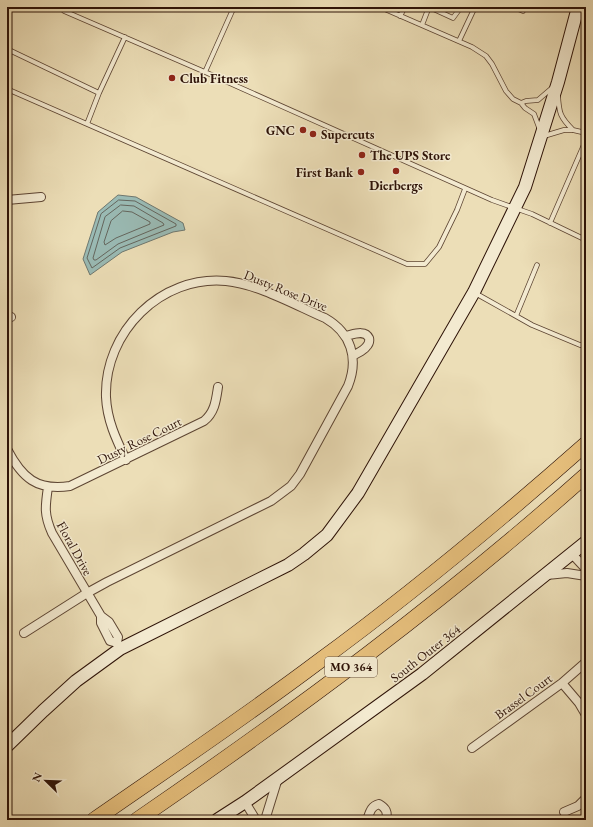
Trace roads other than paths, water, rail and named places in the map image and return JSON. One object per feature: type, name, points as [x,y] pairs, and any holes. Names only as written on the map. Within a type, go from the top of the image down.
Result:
[{"type":"highway","name":"MO 364","points":[[94,820],[297,678],[366,626],[477,537],[586,444]]},
{"type":"highway","name":"MO 364","points":[[137,820],[325,687],[389,638],[495,554],[586,475]]},
{"type":"main road","points":[[7,746],[76,681],[119,646],[288,564],[304,554],[327,535],[358,493],[474,292],[515,209],[525,187],[542,137],[578,7]]},
{"type":"main road","name":"South Outer 364","points":[[217,820],[245,802],[422,674],[586,542]]},
{"type":"street","points":[[7,200],[41,196]]},
{"type":"street","name":"Dusty Rose Drive","points":[[24,634],[87,593],[271,501],[291,486],[300,474],[348,386],[353,368],[353,356],[345,336],[334,323],[325,318],[247,285],[226,281],[206,282],[186,286],[166,294],[149,305],[132,321],[114,351],[109,367],[106,396],[108,413],[115,438],[126,460]]},
{"type":"street","points":[[345,336],[360,333],[369,338],[367,346],[353,356]]},
{"type":"street","name":"Dusty Rose Court","points":[[48,487],[60,488],[70,486],[204,421],[210,416],[215,406],[218,387]]},
{"type":"street","points":[[7,449],[14,463],[22,473],[31,481],[41,486],[48,487]]},
{"type":"street","name":"Floral Drive","points":[[48,487],[45,507],[46,520],[52,533],[101,616],[101,623],[110,641],[119,646]]},
{"type":"street","points":[[572,554],[586,569]]},
{"type":"street","points":[[546,575],[567,573],[586,576]]},
{"type":"street","name":"Brassel Court","points":[[472,748],[562,683],[586,662]]},
{"type":"street","points":[[562,683],[579,703],[586,715]]},
{"type":"street","points":[[265,820],[278,778]]},
{"type":"street","points":[[564,812],[578,806],[586,798]]},
{"type":"street","points":[[245,802],[256,820]]},
{"type":"street","points":[[368,820],[371,808],[374,805],[379,804],[385,808],[387,814],[386,820]]},
{"type":"lane","points":[[65,7],[64,10],[500,204],[532,214],[586,240]]},
{"type":"lane","points":[[205,72],[234,7]]},
{"type":"lane","points":[[380,7],[476,49],[486,56],[492,64],[506,91],[513,99],[521,103],[534,114],[542,137],[564,130],[573,130],[586,133]]},
{"type":"lane","points":[[400,16],[405,7]]},
{"type":"lane","points":[[422,25],[428,7],[453,18],[461,7]]},
{"type":"lane","points":[[459,42],[475,7]]},
{"type":"lane","points":[[513,7],[523,11],[525,7]]},
{"type":"lane","points":[[87,124],[99,93],[125,37]]},
{"type":"lane","points":[[7,50],[99,93]]},
{"type":"lane","points":[[521,103],[538,100],[558,82]]},
{"type":"lane","points":[[558,82],[559,108],[563,121],[573,130]]},
{"type":"lane","points":[[7,89],[407,264],[425,264],[439,247],[457,210],[465,188]]},
{"type":"lane","points":[[550,223],[586,140]]},
{"type":"lane","points":[[516,316],[537,265]]},
{"type":"lane","points":[[474,292],[532,325],[580,345],[586,346]]},
{"type":"water","points":[[118,195],[136,197],[183,223],[185,230],[173,232],[122,252],[90,275],[83,259],[98,212]]},
{"type":"place","name":"Club Fitness","points":[[172,78]]},
{"type":"place","name":"GNC","points":[[303,130]]},
{"type":"place","name":"Supercuts","points":[[313,134]]},
{"type":"place","name":"The UPS Store","points":[[362,155]]},
{"type":"place","name":"Dierbergs","points":[[396,171]]},
{"type":"place","name":"First Bank","points":[[361,172]]}]
